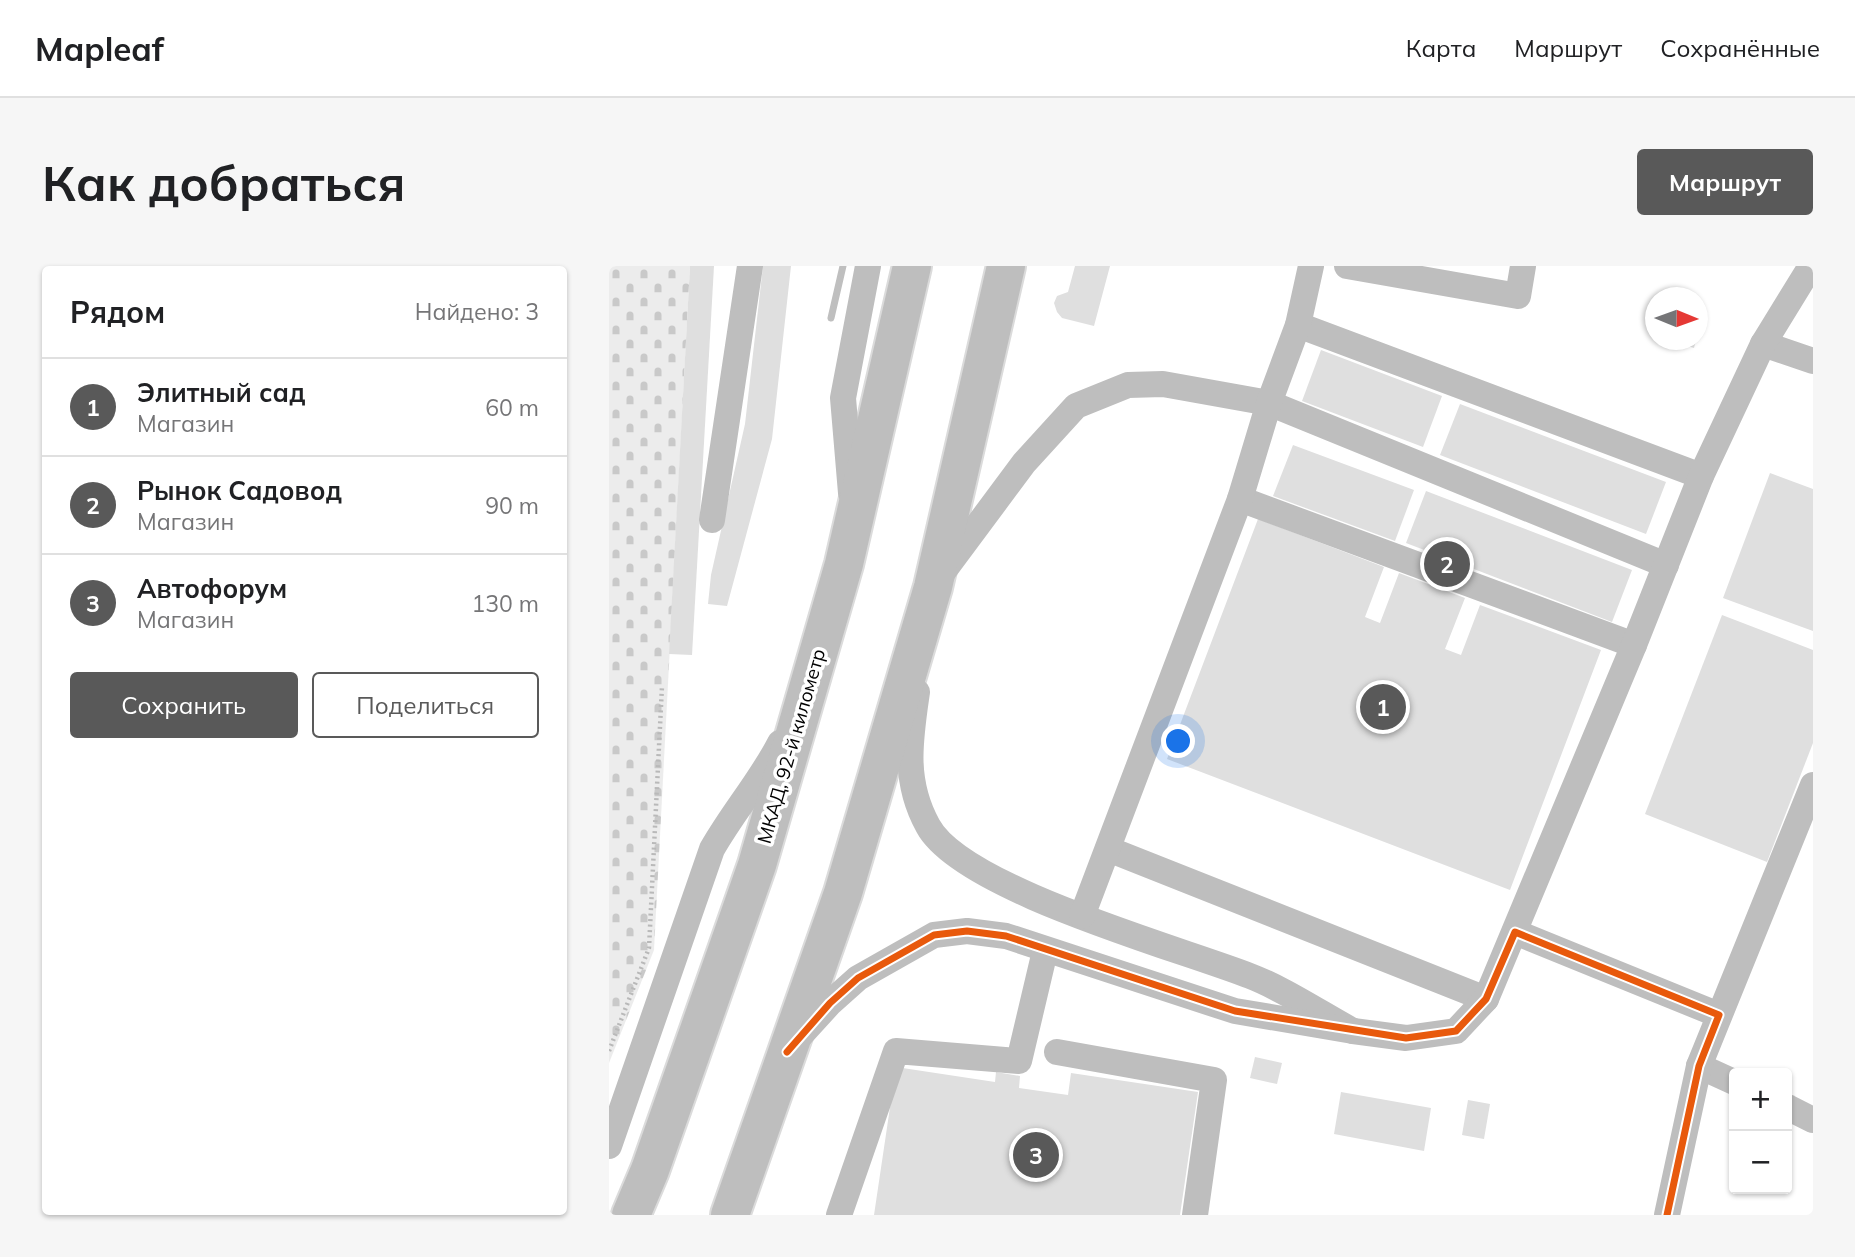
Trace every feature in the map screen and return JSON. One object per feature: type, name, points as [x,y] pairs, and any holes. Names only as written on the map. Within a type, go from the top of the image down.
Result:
[{"type":"highway","name":"МКАД, 92-й километр","points":[[631,1215],[650,1170],[757,865],[845,564],[912,266]]},
{"type":"highway","points":[[730,1215],[843,893],[933,587],[1006,266]]},
{"type":"street","points":[[712,520],[750,266]]},
{"type":"street","points":[[853,526],[843,398],[868,266]]},
{"type":"street","points":[[1082,916],[1240,499],[1269,403],[1298,325],[1311,266]]},
{"type":"street","points":[[1347,266],[1518,296],[1523,266]]},
{"type":"street","points":[[787,1052],[830,1003],[858,978],[934,935],[967,931],[1006,936],[1235,1012],[1406,1038],[1456,1031],[1486,999],[1702,476],[1763,344],[1811,266]]},
{"type":"street","points":[[1298,325],[1702,476]]},
{"type":"street","points":[[1763,344],[1813,361]]},
{"type":"street","points":[[1353,1031],[1253,977],[1082,916],[991,878],[957,857],[928,828],[912,788],[910,738],[933,587],[1024,463],[1076,406],[1128,385],[1163,384],[1269,403],[1667,565]]},
{"type":"street","points":[[1240,499],[1634,645]]},
{"type":"street","points":[[609,1146],[712,849],[730,818],[766,770],[809,685]]},
{"type":"street","points":[[1667,1215],[1699,1066],[1813,785]]},
{"type":"street","points":[[1108,849],[1486,999]]},
{"type":"street","points":[[1515,932],[1719,1015]]},
{"type":"street","points":[[839,1215],[896,1051],[1019,1061],[1045,951]]},
{"type":"street","points":[[1057,1052],[1214,1080],[1195,1215]]},
{"type":"street","points":[[1699,1066],[1729,1081]]},
{"type":"street","points":[[1792,1109],[1813,1119]]},
{"type":"street","points":[[619,1215],[650,1170]]},
{"type":"path","points":[[609,1051],[649,948],[663,686]]},
{"type":"green space","points":[[609,266],[690,266],[654,950],[609,1063]]},
{"type":"building","points":[[690,266],[714,266],[692,655],[669,654]]},
{"type":"building","points":[[763,266],[791,266],[772,439],[727,606],[708,604],[711,575],[745,424]]},
{"type":"building","points":[[1075,266],[1110,266],[1094,326],[1062,318],[1054,303],[1057,296],[1068,292]]},
{"type":"building","points":[[1321,350],[1442,396],[1423,447],[1302,401]]},
{"type":"building","points":[[1460,404],[1666,482],[1646,534],[1440,455]]},
{"type":"building","points":[[1293,445],[1414,490],[1395,541],[1273,496]]},
{"type":"building","points":[[1770,473],[1813,489],[1813,631],[1723,598]]},
{"type":"building","points":[[1426,491],[1632,570],[1612,622],[1406,543]]},
{"type":"building","points":[[1258,519],[1384,567],[1365,617],[1380,623],[1399,573],[1465,598],[1445,649],[1461,655],[1480,605],[1601,650],[1510,890],[1167,759]]},
{"type":"building","points":[[1722,615],[1813,650],[1813,743],[1767,862],[1645,814]]},
{"type":"building","points":[[1255,1057],[1282,1063],[1277,1084],[1250,1078]]},
{"type":"building","points":[[896,1067],[995,1082],[996,1072],[1020,1076],[1019,1088],[1068,1095],[1071,1073],[1198,1092],[1180,1215],[874,1215]]},
{"type":"building","points":[[1341,1092],[1431,1108],[1424,1151],[1334,1134]]},
{"type":"building","points":[[1468,1100],[1490,1104],[1484,1139],[1462,1135]]},
{"type":"waterway","points":[[831,318],[843,266]]},
{"type":"cycle path","points":[[787,1052],[830,1003],[858,978],[934,935],[967,931],[1006,936],[1235,1011],[1406,1038],[1456,1031],[1486,999],[1515,932],[1719,1015],[1699,1066],[1667,1215]]},
{"type":"place","name":"Рынок Садовод","points":[[1447,564]]},
{"type":"place","name":"Элитный сад","points":[[1383,707]]},
{"type":"place","name":"Автофорум","points":[[1036,1155]]}]
